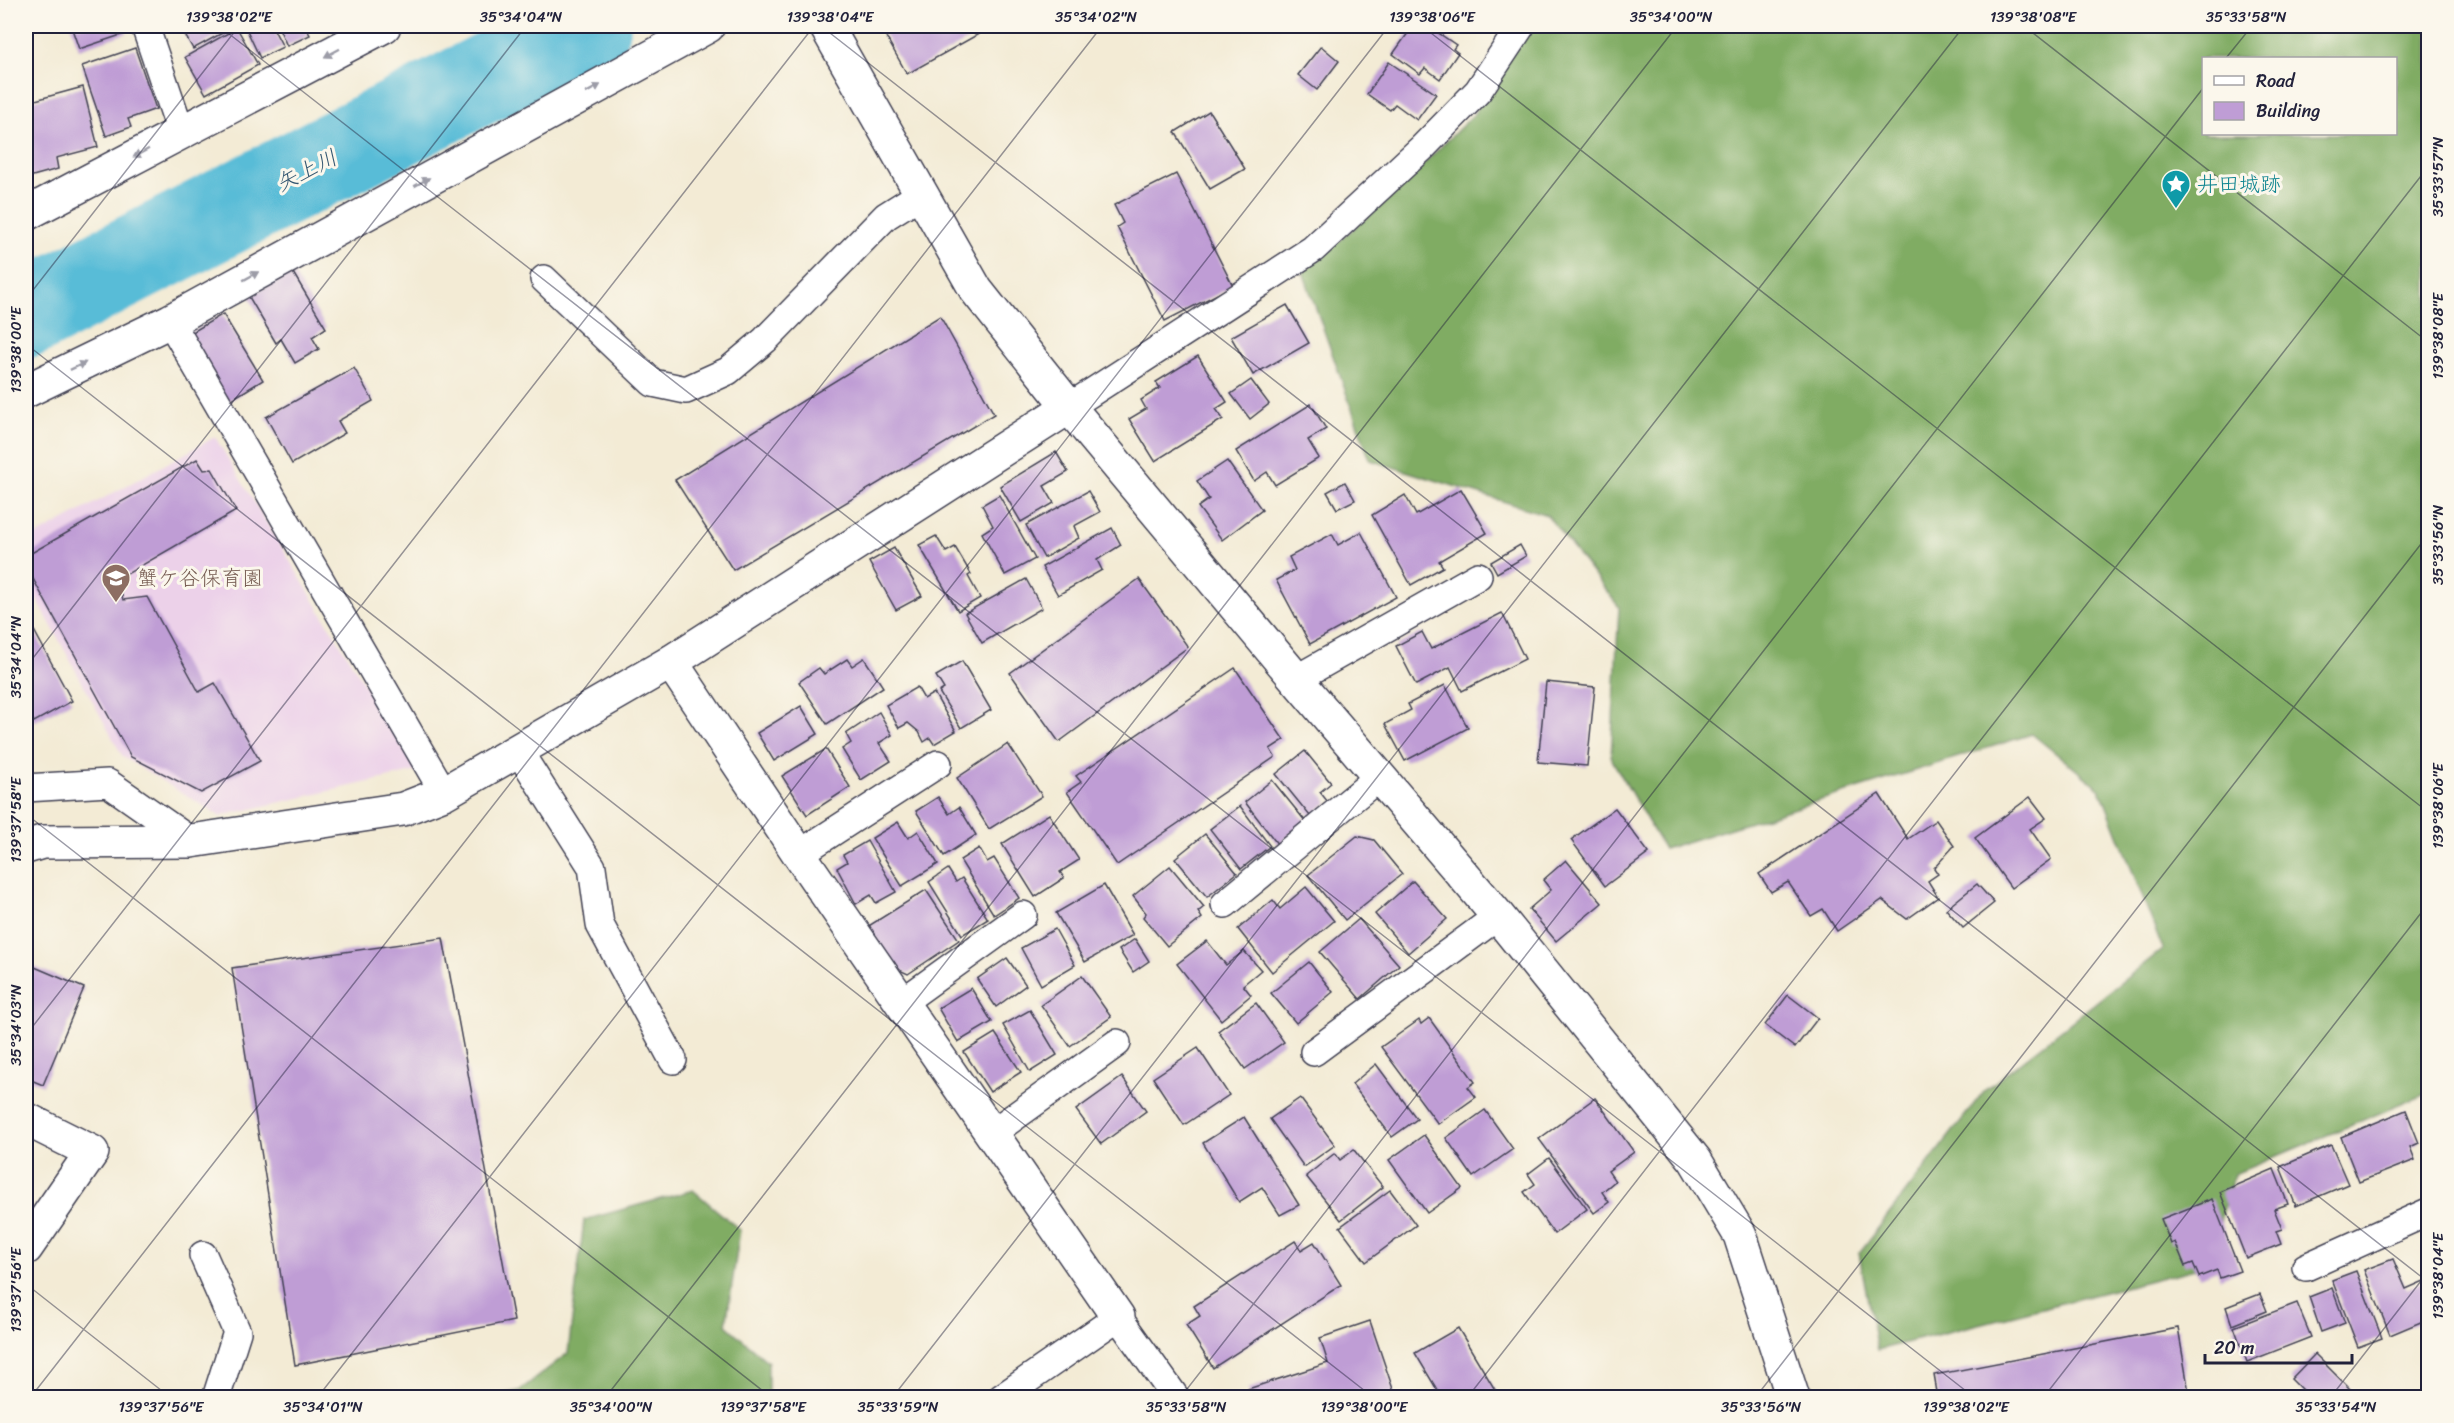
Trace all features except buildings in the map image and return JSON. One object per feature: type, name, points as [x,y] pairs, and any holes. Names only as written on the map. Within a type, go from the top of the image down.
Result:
[{"type":"street","points":[[26,214],[384,26]]},
{"type":"street","points":[[26,391],[170,321],[708,26]]},
{"type":"street","points":[[826,26],[976,290],[1069,407],[1498,916],[1695,1160],[1740,1235],[1793,1398]]},
{"type":"street","points":[[26,847],[42,842],[191,841],[403,809],[444,793],[671,662],[1069,407]]},
{"type":"street","points":[[671,662],[798,854],[1118,1317]]},
{"type":"street","points":[[26,1119],[92,1152],[26,1248]]},
{"type":"lane","points":[[145,26],[181,132]]},
{"type":"lane","points":[[1069,407],[1312,249],[1422,148],[1478,91],[1521,26]]},
{"type":"lane","points":[[544,279],[653,383],[686,390],[728,371],[765,340],[886,216],[921,194]]},
{"type":"lane","points":[[170,321],[444,793]]},
{"type":"lane","points":[[1296,679],[1478,576]]},
{"type":"lane","points":[[518,750],[592,867],[600,924],[673,1060]]},
{"type":"lane","points":[[798,854],[938,764]]},
{"type":"lane","points":[[1225,904],[1379,777]]},
{"type":"lane","points":[[26,788],[108,783],[191,841]]},
{"type":"lane","points":[[901,1003],[1023,915]]},
{"type":"lane","points":[[1314,1052],[1498,916]]},
{"type":"lane","points":[[992,1133],[1116,1043]]},
{"type":"lane","points":[[2306,1267],[2428,1212]]},
{"type":"lane","points":[[203,1255],[237,1332],[216,1398]]},
{"type":"lane","points":[[1001,1398],[1118,1317],[1176,1398]]},
{"type":"shaded area","points":[[215,437],[417,771],[220,816],[123,757],[26,579],[26,541]]},
{"type":"green space","points":[[1529,26],[2428,26],[2428,1093],[2234,1174],[2207,1266],[1877,1350],[1859,1253],[1984,1091],[2163,949],[2100,789],[2032,734],[1664,849],[1611,758],[1619,607],[1547,515],[1370,460],[1303,272],[1389,198],[1473,115]]},
{"type":"green space","points":[[693,1190],[740,1230],[726,1325],[768,1362],[768,1397],[490,1397],[519,1391],[568,1353],[584,1220]]},
{"type":"waterway","name":"矢上川","points":[[26,314],[587,26]]},
{"type":"place","name":"井田城跡","points":[[2176,210]]},
{"type":"place","name":"蟹ケ谷保育園","points":[[116,604]]}]
